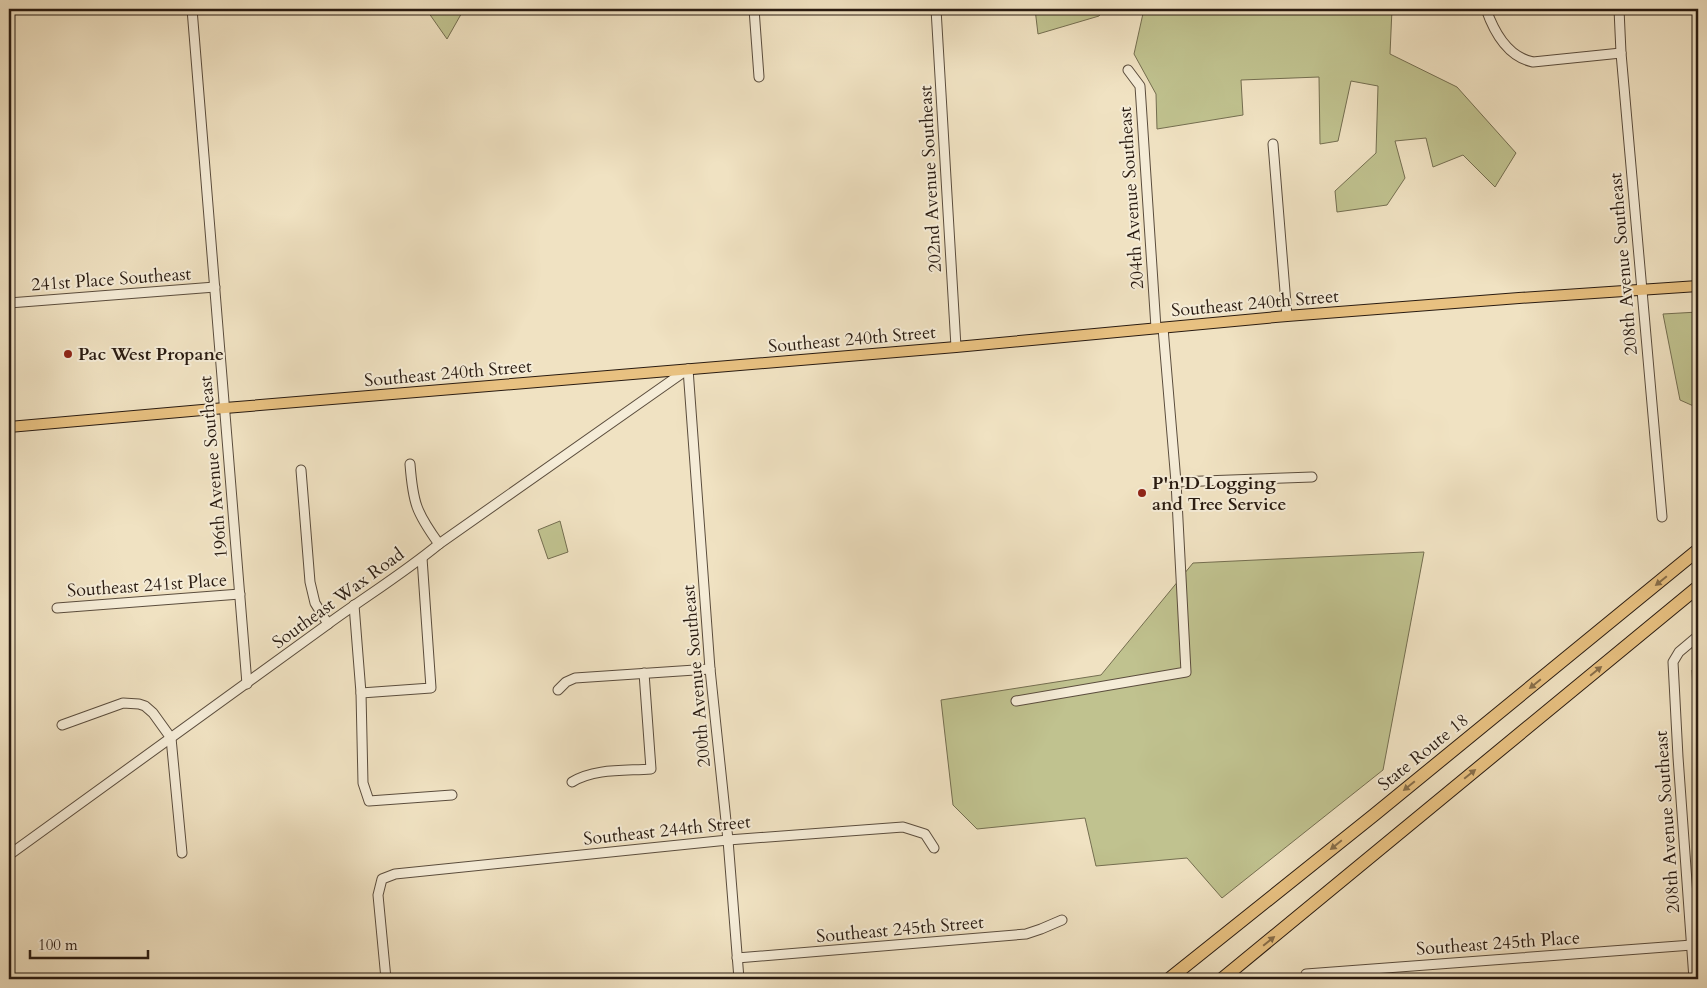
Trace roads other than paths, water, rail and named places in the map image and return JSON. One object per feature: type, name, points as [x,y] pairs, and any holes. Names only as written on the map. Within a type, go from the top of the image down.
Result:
[{"type":"highway","name":"State Route 18","points":[[1169,979],[1698,550]]},
{"type":"highway","points":[[1222,979],[1698,586]]},
{"type":"main road","name":"Southeast 240th Street","points":[[9,427],[956,347],[1288,316],[1698,286]]},
{"type":"street","name":"196th Avenue Southeast","points":[[192,9],[247,684]]},
{"type":"street","points":[[754,9],[758,77]]},
{"type":"street","name":"202nd Avenue Southeast","points":[[936,9],[956,347]]},
{"type":"street","points":[[1486,9],[1498,35],[1517,56],[1525,60],[1533,62],[1621,53]]},
{"type":"street","name":"208th Avenue Southeast","points":[[1619,9],[1621,53],[1662,517]]},
{"type":"street","name":"204th Avenue Southeast","points":[[1016,701],[1186,672],[1176,482],[1159,328],[1140,86],[1128,70]]},
{"type":"street","points":[[1273,144],[1288,316]]},
{"type":"street","name":"241st Place Southeast","points":[[9,303],[215,288]]},
{"type":"street","name":"Southeast Wax Road","points":[[9,855],[439,544],[688,369]]},
{"type":"street","name":"200th Avenue Southeast","points":[[688,369],[710,668],[728,840],[739,979]]},
{"type":"street","points":[[410,464],[412,490],[420,517],[439,544]]},
{"type":"street","points":[[301,470],[310,582],[315,603],[328,624]]},
{"type":"street","points":[[1176,482],[1312,477]]},
{"type":"street","points":[[361,693],[431,688],[422,558]]},
{"type":"street","name":"Southeast 241st Place","points":[[57,608],[240,594]]},
{"type":"street","points":[[354,605],[361,693],[364,784],[369,801],[452,795]]},
{"type":"street","name":"208th Avenue Southeast","points":[[1694,979],[1673,662],[1679,652],[1698,636]]},
{"type":"street","points":[[558,690],[566,682],[575,678],[710,668]]},
{"type":"street","points":[[572,782],[582,776],[594,773],[651,769],[644,673]]},
{"type":"street","points":[[62,726],[118,704],[130,702],[146,706],[153,713],[171,738],[182,853]]},
{"type":"street","name":"Southeast 244th Street","points":[[386,979],[378,895],[382,879],[394,874],[728,840],[903,827],[924,834],[934,848]]},
{"type":"street","name":"Southeast 245th Street","points":[[737,958],[1026,934],[1042,930],[1062,920]]},
{"type":"street","name":"Southeast 245th Place","points":[[1306,974],[1692,945]]},
{"type":"place","name":"Pac West Propane","points":[[68,354]]},
{"type":"place","name":"P'n'D Logging and Tree Service","points":[[1142,493]]}]
